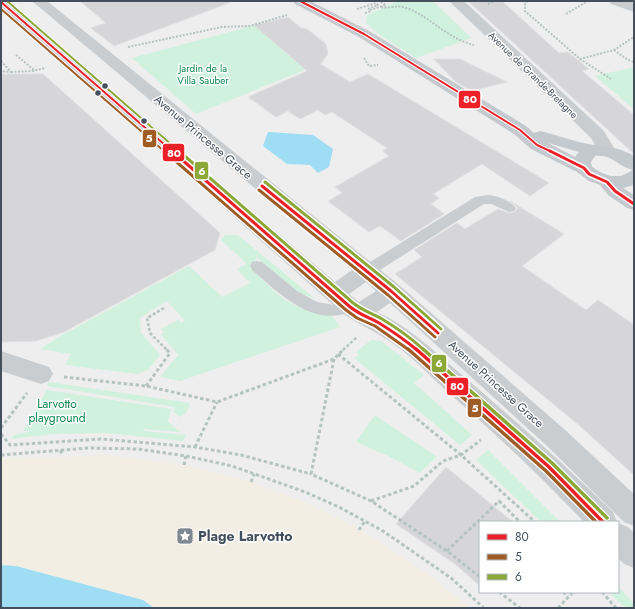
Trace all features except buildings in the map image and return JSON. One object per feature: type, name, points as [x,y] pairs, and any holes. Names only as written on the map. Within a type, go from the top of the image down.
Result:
[{"type":"main road","points":[[300,1],[314,6],[364,34],[520,130],[537,145],[584,168]]},
{"type":"main road","points":[[520,130],[619,154],[629,159],[634,165]]},
{"type":"main road","points":[[602,151],[590,153],[584,157],[582,162],[584,168],[589,174],[607,182],[615,191],[634,204]]},
{"type":"main road","points":[[607,182],[625,181],[634,176]]},
{"type":"street","name":"Avenue Princesse Grace","points":[[39,1],[391,291],[555,437],[634,514]]},
{"type":"street","name":"Avenue de Grande-Bretagne","points":[[456,1],[598,135],[602,151]]},
{"type":"street","points":[[616,1],[634,8]]},
{"type":"street","points":[[1,2],[351,312],[377,322],[404,339],[532,451],[602,521]]},
{"type":"street","points":[[351,312],[367,271]]},
{"type":"street","points":[[351,312],[391,291]]},
{"type":"street","points":[[1,362],[41,374]]},
{"type":"street","points":[[619,538],[634,554]]},
{"type":"lane","points":[[367,271],[480,200],[487,198],[496,200],[509,208]]},
{"type":"lane","points":[[257,266],[296,299],[318,308],[351,312]]},
{"type":"path","points":[[362,8],[376,3],[378,5],[368,9],[371,11],[386,5],[380,2],[383,1]]},
{"type":"path","points":[[528,1],[525,4],[525,11],[580,59],[611,79]]},
{"type":"path","points":[[566,14],[588,1]]},
{"type":"path","points":[[382,7],[387,9],[401,6],[456,38],[476,46]]},
{"type":"path","points":[[125,48],[222,27],[250,26],[286,15],[294,16]]},
{"type":"path","points":[[580,59],[614,50],[634,36]]},
{"type":"path","points":[[614,50],[628,60],[634,62]]},
{"type":"path","points":[[16,55],[35,71]]},
{"type":"path","points":[[1,61],[11,72]]},
{"type":"path","points":[[1,72],[35,71],[47,68]]},
{"type":"path","points":[[146,386],[170,353],[150,333],[147,318],[164,308]]},
{"type":"path","points":[[311,474],[334,359],[338,354],[351,312]]},
{"type":"path","points":[[338,354],[461,455],[534,521]]},
{"type":"path","points":[[1,428],[41,374],[146,386],[217,402],[334,359]]},
{"type":"path","points":[[195,447],[217,402]]},
{"type":"path","points":[[1,434],[10,445],[100,439],[195,447],[241,455],[311,474],[371,500],[447,551],[479,576]]},
{"type":"path","points":[[371,500],[414,486],[443,461],[461,455],[482,440]]},
{"type":"path","points":[[1,454],[88,448],[138,449],[186,456],[232,466],[305,492],[339,507],[383,531],[451,578],[484,608]]},
{"type":"path","points":[[61,450],[61,456]]},
{"type":"path","points":[[184,465],[186,456]]},
{"type":"path","points":[[251,482],[254,474]]},
{"type":"path","points":[[447,551],[499,501],[519,521]]},
{"type":"path","points":[[359,530],[365,521]]},
{"type":"path","points":[[500,593],[520,608]]},
{"type":"path","points":[[564,593],[568,596]]},
{"type":"path","points":[[558,608],[572,593]]},
{"type":"path","points":[[603,593],[616,608]]},
{"type":"green space","points":[[398,1],[433,1],[471,38],[416,58],[380,35],[366,23],[367,15]]},
{"type":"green space","name":"Jardin de la Villa Sauber","points":[[260,24],[267,36],[300,65],[320,59],[324,62],[196,114],[132,58]]},
{"type":"green space","points":[[634,67],[634,109],[595,76]]},
{"type":"green space","points":[[225,235],[238,235],[314,298],[297,292],[256,257],[253,271],[276,293],[288,302],[301,308],[328,314],[333,317],[340,327],[180,381],[160,377],[178,355],[161,334],[164,332],[161,329],[178,320],[181,323],[185,321],[167,301],[140,318],[141,333],[160,355],[148,370],[137,374],[65,365],[71,354],[40,349],[66,333],[189,266],[222,297],[250,283],[237,269],[247,264],[221,240]]},
{"type":"green space","points":[[371,340],[381,341],[424,375],[414,383],[472,435],[460,445],[354,358],[359,355],[356,352]]},
{"type":"green space","points":[[49,382],[190,403],[186,413],[180,417],[173,412],[175,407],[47,386]]},
{"type":"green space","name":"Larvotto playground","points":[[47,390],[171,409],[168,422],[181,432],[144,429],[143,431],[186,435],[183,441],[106,433],[54,434],[11,439],[14,435],[33,431],[76,430],[23,431]]},
{"type":"green space","points":[[375,415],[437,457],[420,473],[388,456],[356,442]]},
{"type":"green space","points":[[488,450],[559,521],[540,521],[476,460]]},
{"type":"green space","points":[[619,587],[634,604],[634,608],[625,608],[610,593],[619,593]]},
{"type":"sand","name":"Plage Larvotto","points":[[108,455],[184,465],[251,482],[302,501],[354,526],[380,542],[426,573],[471,608],[154,608],[143,600],[16,566],[1,565],[1,459]]},
{"type":"water","points":[[268,132],[313,135],[333,149],[329,167],[318,173],[310,165],[287,164],[263,146]]},
{"type":"water","points":[[1,565],[16,566],[143,600],[154,608],[1,608]]},
{"type":"transit line","name":"6","points":[[7,1],[352,302],[362,310],[380,318],[407,335],[552,463],[607,518]]},
{"type":"transit line","name":"80","points":[[300,1],[364,34],[520,130],[537,145],[584,168],[589,174],[607,182],[615,191],[634,204]]},
{"type":"transit line","name":"80","points":[[1,2],[349,306],[359,314],[377,322],[404,339],[549,467],[602,521]]},
{"type":"transit line","name":"5","points":[[1,9],[346,310],[357,318],[375,326],[401,343],[546,471],[595,521]]},
{"type":"transit line","name":"6","points":[[265,182],[394,287],[441,329]]},
{"type":"transit line","name":"80","points":[[262,186],[391,291],[438,333]]},
{"type":"transit line","name":"5","points":[[259,190],[388,295],[435,337]]},
{"type":"place","name":"Plage Larvotto","points":[[185,536]]}]
